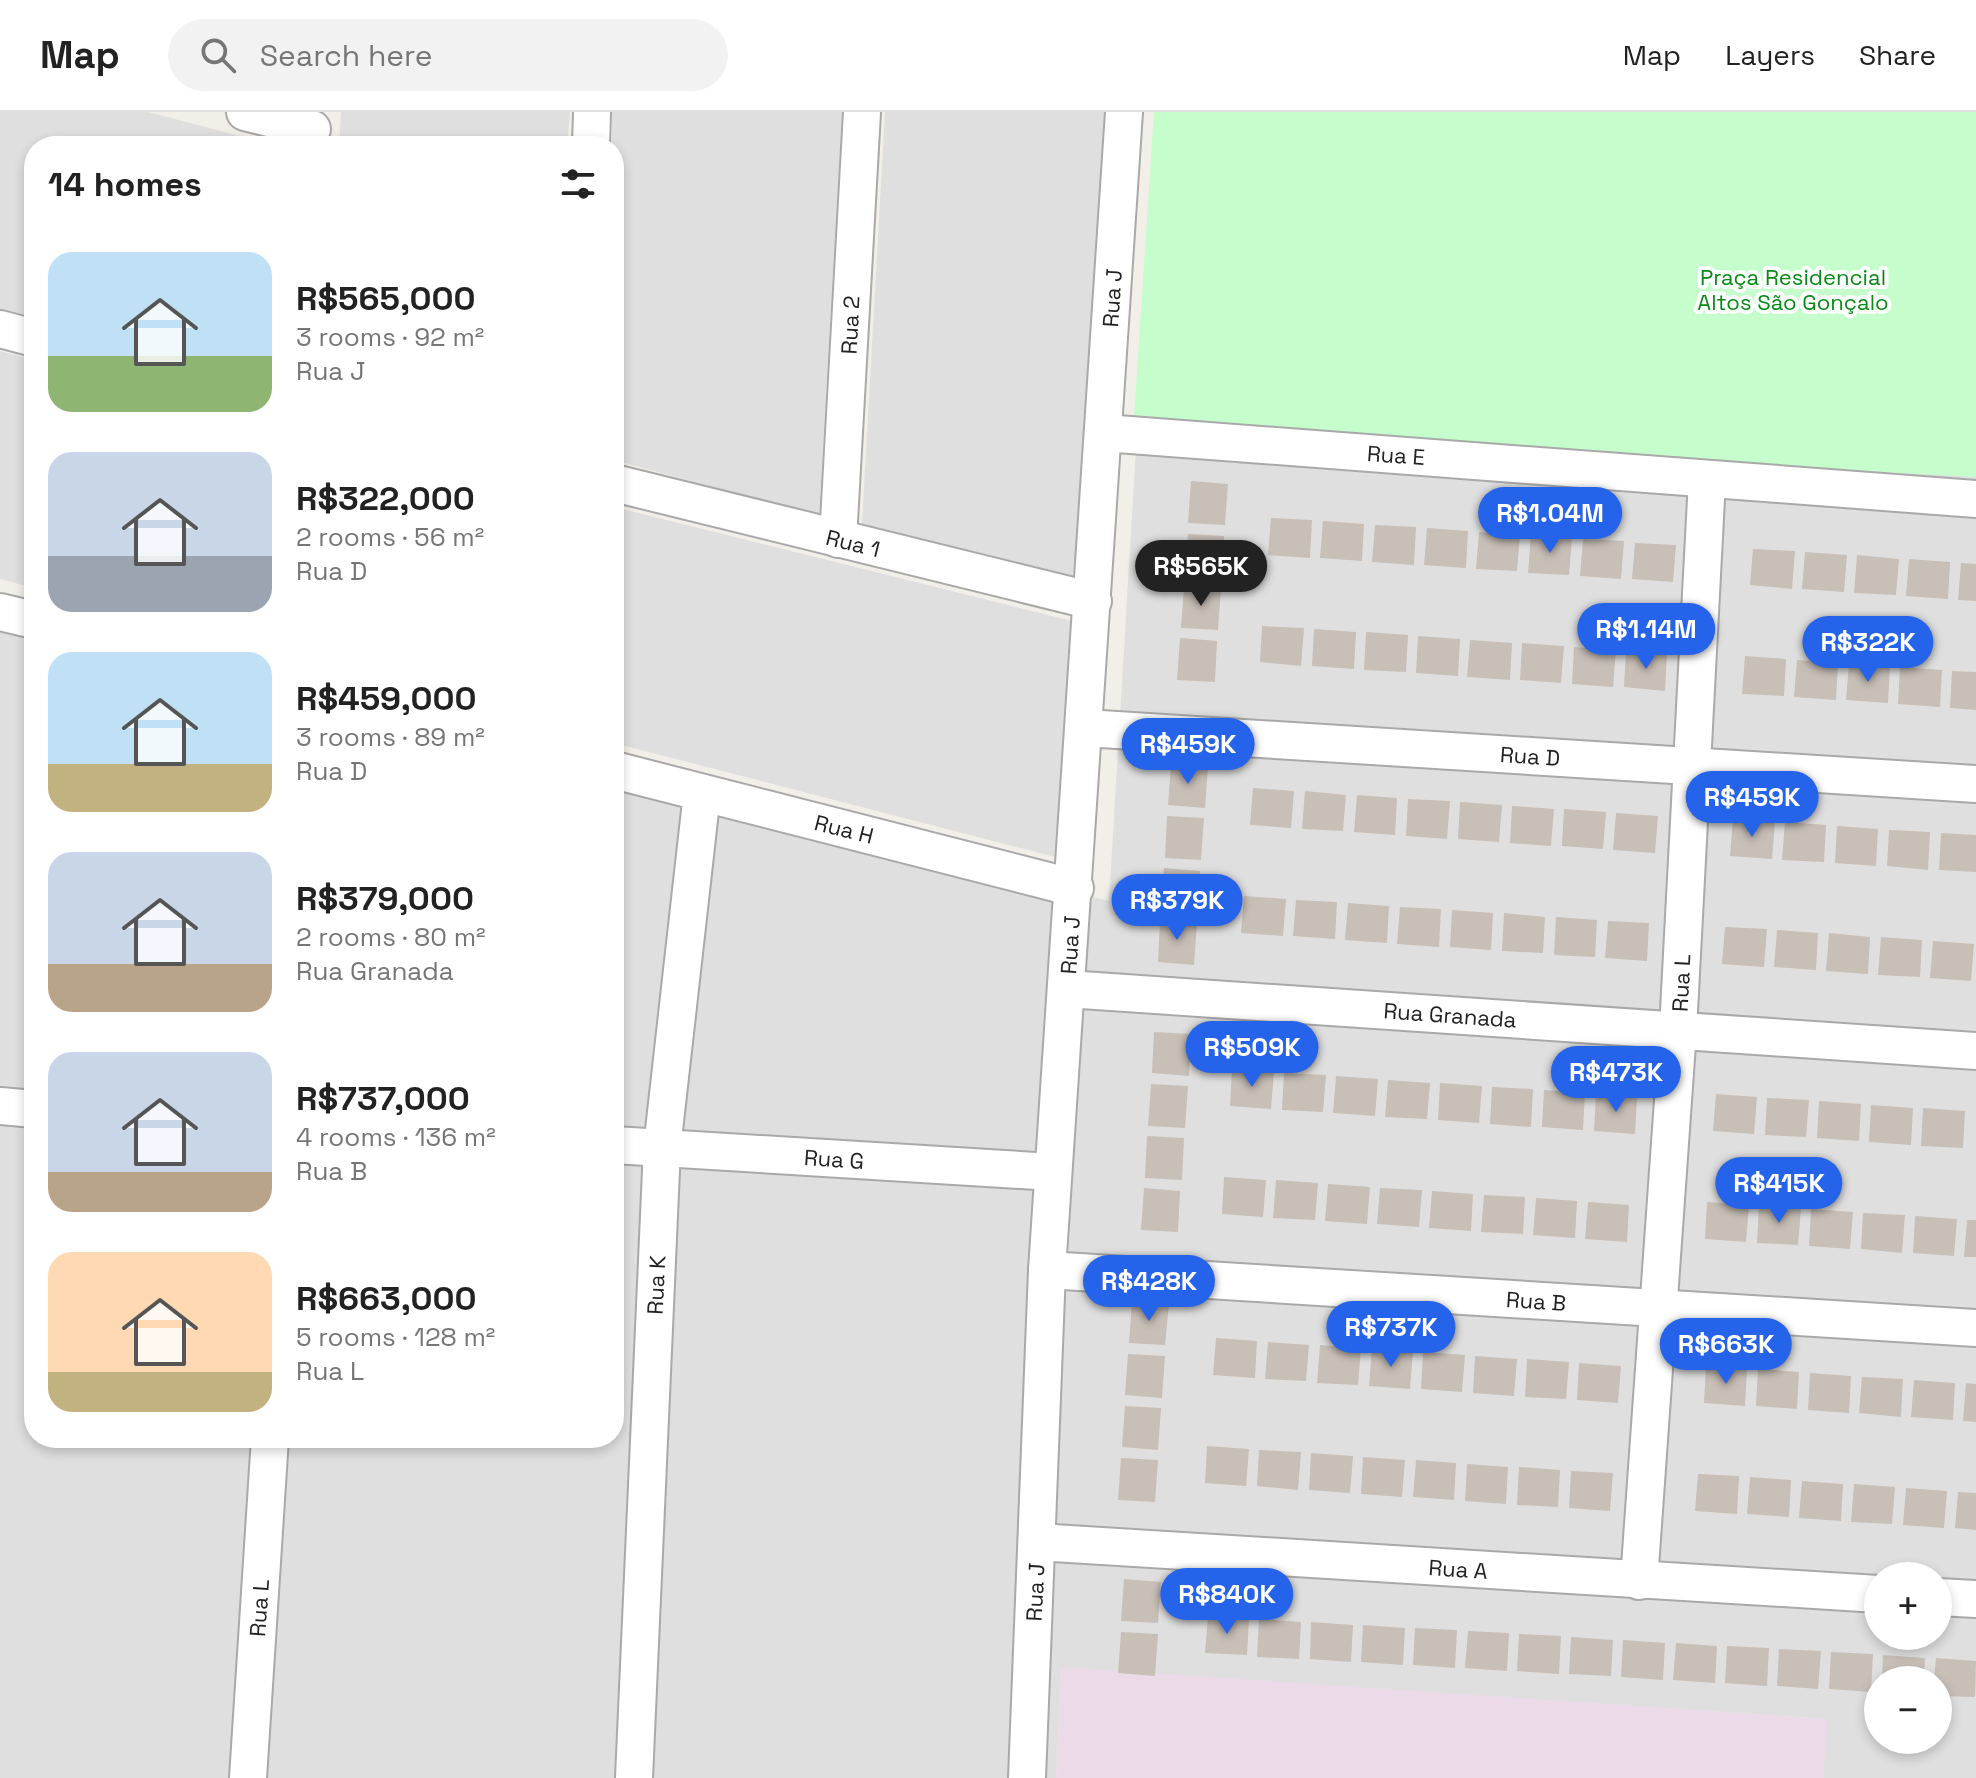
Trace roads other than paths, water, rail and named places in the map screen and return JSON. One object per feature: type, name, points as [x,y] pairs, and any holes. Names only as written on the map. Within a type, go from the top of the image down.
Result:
[{"type":"street","points":[[245,112],[312,129]]},
{"type":"street","points":[[591,136],[592,112]]},
{"type":"street","name":"Rua 2","points":[[838,539],[862,112]]},
{"type":"street","name":"Rua J","points":[[1027,1778],[1047,1270],[1075,888],[1124,112]]},
{"type":"street","points":[[0,329],[24,335]]},
{"type":"street","name":"Rua E","points":[[1104,433],[1976,499]]},
{"type":"street","name":"Rua L","points":[[1639,1581],[1678,1030],[1707,480]]},
{"type":"street","name":"Rua 1","points":[[624,486],[1093,601]]},
{"type":"street","points":[[0,612],[24,618]]},
{"type":"street","name":"Rua D","points":[[1085,728],[1976,784]]},
{"type":"street","name":"Rua H","points":[[624,773],[1075,888]]},
{"type":"street","name":"Rua K","points":[[634,1778],[662,1148],[702,793]]},
{"type":"street","name":"Rua Granada","points":[[1067,989],[1976,1051]]},
{"type":"street","points":[[0,1106],[24,1108]]},
{"type":"street","name":"Rua G","points":[[624,1146],[1053,1172]]},
{"type":"street","name":"Rua B","points":[[1047,1270],[1976,1328]]},
{"type":"street","name":"Rua L","points":[[248,1778],[269,1448]]},
{"type":"street","name":"Rua A","points":[[1037,1542],[1864,1593]]},
{"type":"street","points":[[1952,1598],[1976,1599]]},
{"type":"park label","name":"Praça Residencial Altos São Gonçalo","points":[[1793,290]]}]
